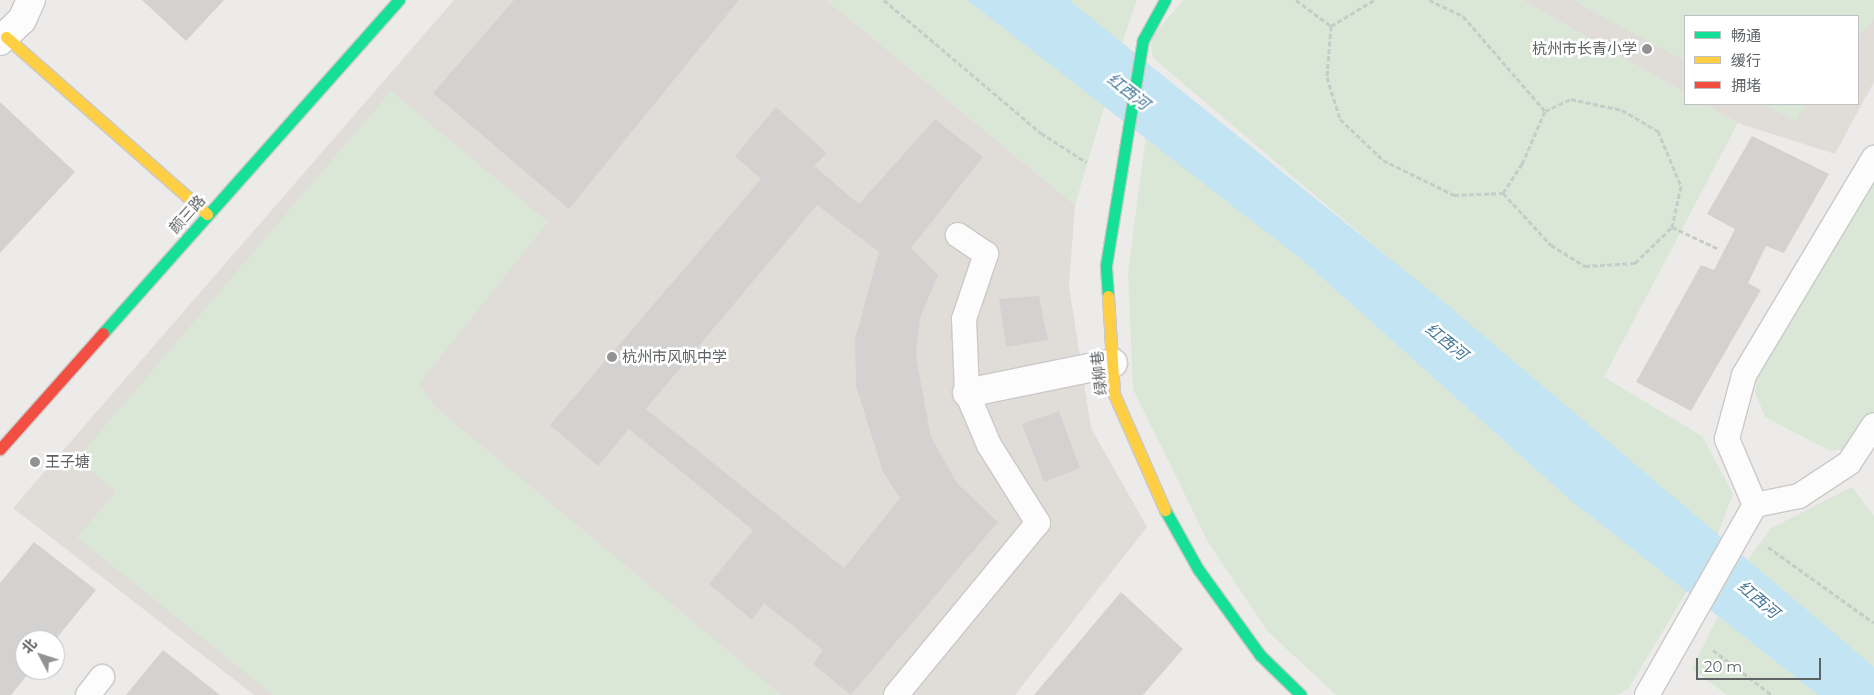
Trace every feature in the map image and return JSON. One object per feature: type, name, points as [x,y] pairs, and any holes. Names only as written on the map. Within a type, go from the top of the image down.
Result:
[{"type":"street","points":[[31,0],[3,39],[207,214]]},
{"type":"street","name":"颜三路","points":[[0,448],[399,0]]},
{"type":"street","name":"绿柳巷","points":[[1165,0],[1143,40],[1106,265],[1118,403],[1155,491],[1198,569],[1260,655],[1301,695]]},
{"type":"street","points":[[967,393],[1113,362]]},
{"type":"lane","points":[[1755,505],[1727,439],[1744,375],[1874,158]]},
{"type":"lane","points":[[896,695],[1038,523],[989,445],[967,393],[964,319],[986,254],[958,235]]},
{"type":"lane","points":[[1647,695],[1755,505],[1799,496],[1849,464],[1874,425]]},
{"type":"path","points":[[884,0],[1042,132],[1118,183]]},
{"type":"path","points":[[1296,0],[1331,26]]},
{"type":"path","points":[[1331,26],[1374,0]]},
{"type":"path","points":[[1429,0],[1463,16],[1545,111]]},
{"type":"path","points":[[1331,26],[1327,77],[1340,120],[1383,160],[1454,195],[1503,193],[1551,245],[1585,266],[1635,263],[1672,227],[1681,186],[1658,131],[1622,110],[1571,99],[1545,111],[1522,164],[1503,193]]},
{"type":"path","points":[[1672,227],[1719,249]]},
{"type":"path","points":[[1738,535],[1874,623]]},
{"type":"path","points":[[1690,620],[1772,695]]},
{"type":"shaded area","name":"杭州市风帆中学","points":[[454,0],[827,0],[1075,205],[1069,286],[1091,428],[1147,527],[1015,695],[254,695],[13,508]]},
{"type":"shaded area","name":"杭州市长青小学","points":[[1522,0],[1874,0],[1874,82],[1835,154],[1738,123],[1706,105],[1859,105],[1859,15],[1684,15],[1684,92]]},
{"type":"green space","points":[[827,0],[967,0],[1105,104],[1075,205]]},
{"type":"green space","points":[[1067,0],[1137,0],[1122,43]]},
{"type":"green space","points":[[1184,0],[1522,0],[1684,92],[1684,105],[1706,105],[1738,123],[1604,377],[1702,436],[1733,494],[1717,536],[1153,58],[1150,38]]},
{"type":"green space","points":[[1572,0],[1874,0],[1874,20],[1859,35],[1859,15],[1684,15],[1684,60]]},
{"type":"green space","points":[[391,91],[548,222],[419,384],[435,407],[781,695],[273,695],[77,537],[116,492],[77,459]]},
{"type":"green space","points":[[1765,105],[1805,105],[1796,121]]},
{"type":"green space","points":[[1146,135],[1301,259],[1569,499],[1687,591],[1628,689],[1617,695],[1336,695],[1268,632],[1209,544],[1133,389],[1128,272]]},
{"type":"green space","points":[[1874,158],[1874,425],[1860,447],[1830,451],[1765,417],[1755,392],[1762,344]]},
{"type":"green space","points":[[1852,487],[1874,516],[1874,667],[1747,561],[1771,528]]},
{"type":"green space","points":[[1718,616],[1818,695],[1727,695],[1692,669]]},
{"type":"water","name":"红西河","points":[[967,0],[1069,0],[1445,303],[1874,667],[1874,695],[1818,695],[1569,499],[1301,259]]},
{"type":"building","points":[[142,0],[224,0],[186,41]]},
{"type":"building","points":[[514,0],[739,0],[569,209],[433,93]]},
{"type":"building","points":[[0,102],[75,172],[0,253]]},
{"type":"building","points":[[776,107],[827,153],[814,166],[859,204],[935,119],[983,157],[911,248],[938,275],[920,318],[916,356],[931,437],[957,483],[998,522],[851,695],[813,664],[823,650],[764,603],[752,620],[709,584],[753,530],[629,429],[598,466],[550,425],[761,179],[735,156]],"holes":[[[817,205],[879,252],[855,339],[856,386],[883,472],[900,498],[844,568],[646,409]]]},
{"type":"building","points":[[1752,136],[1829,174],[1784,253],[1766,246],[1748,283],[1761,290],[1691,411],[1636,382],[1701,265],[1714,270],[1735,229],[1707,214]]},
{"type":"building","points":[[1039,296],[1048,340],[1006,347],[999,299]]},
{"type":"building","points":[[1059,411],[1080,468],[1044,482],[1022,424]]},
{"type":"building","points":[[34,542],[96,590],[63,630],[15,630],[15,680],[23,680],[11,695],[0,695],[0,583]]},
{"type":"building","points":[[1121,592],[1183,649],[1143,695],[1034,695]]},
{"type":"building","points":[[163,650],[220,695],[126,695]]},
{"type":"traffic: fast","points":[[103,333],[399,0]]},
{"type":"traffic: fast","points":[[1108,296],[1106,265],[1143,40],[1165,0]]},
{"type":"traffic: fast","points":[[1165,510],[1198,569],[1260,655],[1301,695]]},
{"type":"traffic: slow","points":[[6,37],[207,214]]},
{"type":"traffic: slow","points":[[1108,296],[1114,394],[1165,510]]},
{"type":"traffic: jam","points":[[0,449],[103,333]]},
{"type":"place","name":"杭州市长青小学","points":[[1647,49]]},
{"type":"place","name":"杭州市风帆中学","points":[[612,357]]},
{"type":"place","name":"王子塘","points":[[35,462]]}]
